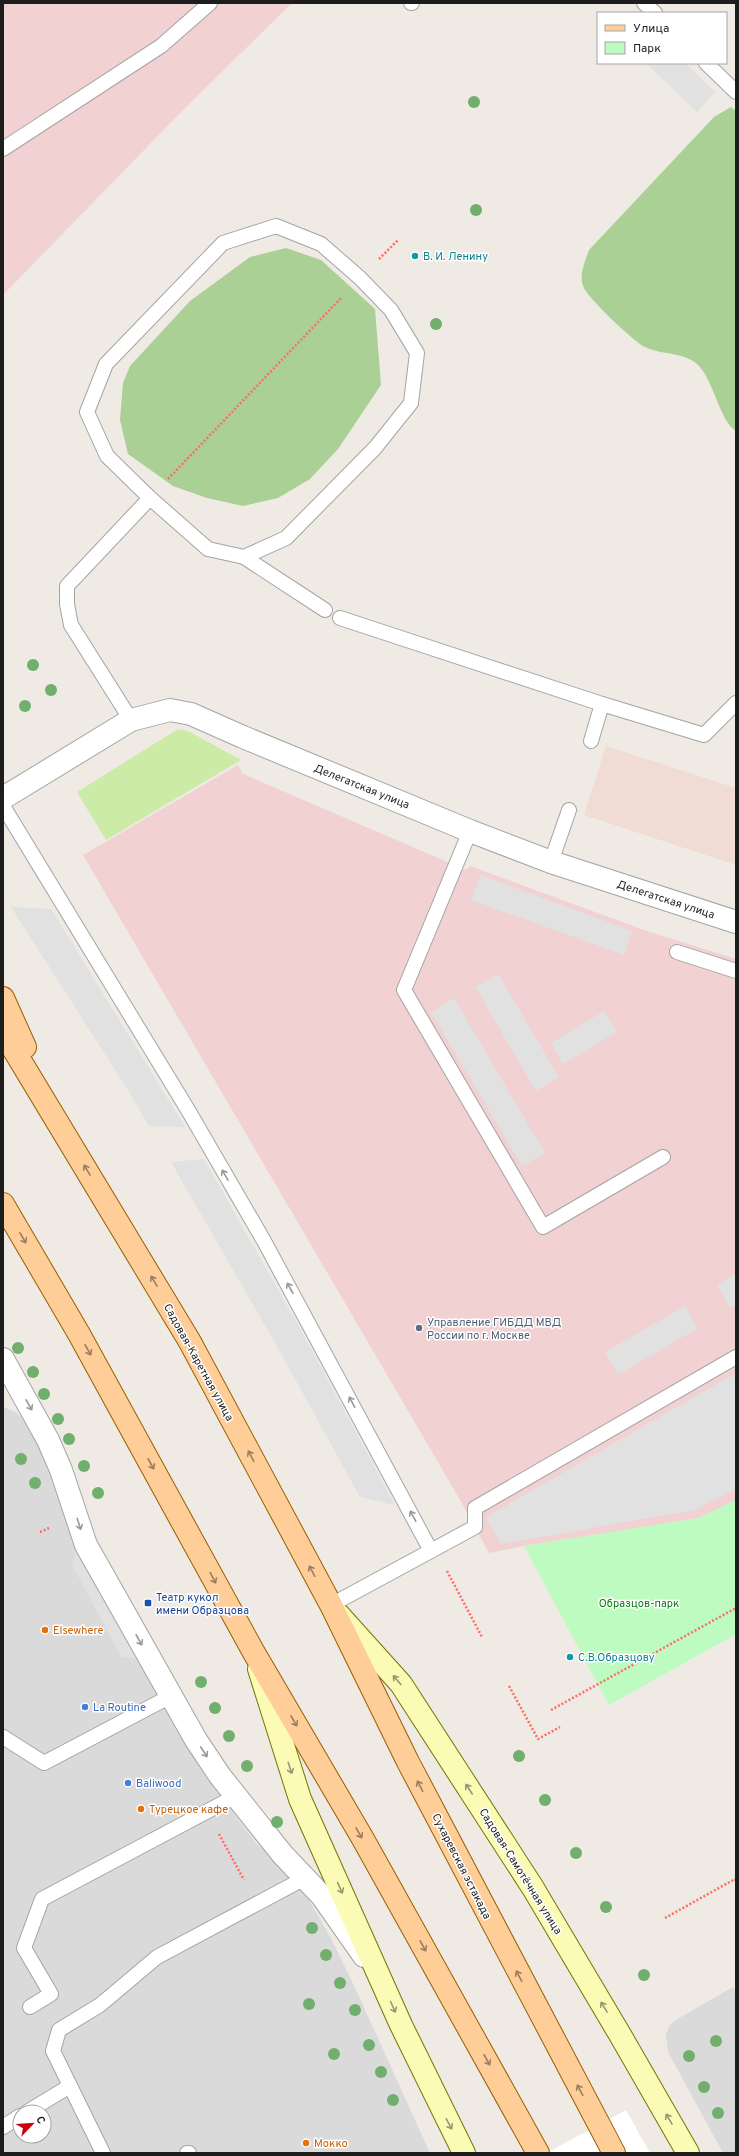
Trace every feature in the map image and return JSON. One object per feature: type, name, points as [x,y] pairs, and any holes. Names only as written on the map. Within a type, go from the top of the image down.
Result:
[{"type":"main road","name":"Садовая-Каретная улица","points":[[3,998],[59,1123]]},
{"type":"main road","name":"Садовая-Каретная улица","points":[[3,1032],[190,1342],[331,1605]]},
{"type":"main road","points":[[3,1204],[79,1334],[253,1651],[363,1839],[538,2153]]},
{"type":"main road","name":"Сухаревская эстакада","points":[[331,1605],[408,1762],[614,2153]]},
{"type":"main road","name":"Садовая-Самотёчная улица","points":[[331,1605],[401,1684],[533,1888],[619,2032],[688,2153]]},
{"type":"main road","points":[[253,1651],[300,1799],[378,1976],[441,2110],[464,2153]]},
{"type":"street","name":"Делегатская улица","points":[[3,798],[131,720],[170,710],[192,714],[243,737],[470,831],[551,862],[736,922]]},
{"type":"street","points":[[3,1359],[8,1381],[48,1440],[61,1470],[86,1545],[170,1696],[220,1776],[283,1855],[322,1896],[378,1976]]},
{"type":"lane","points":[[3,149],[161,46],[210,3]]},
{"type":"lane","points":[[644,3],[654,12]]},
{"type":"lane","points":[[707,64],[736,92]]},
{"type":"lane","points":[[244,557],[286,538],[375,448],[411,404],[417,353],[391,310],[360,278],[321,244],[276,226],[223,244],[106,364],[87,412],[107,456],[150,498],[208,548],[244,557],[325,610]]},
{"type":"lane","points":[[131,720],[71,625],[67,604],[68,586],[150,498]]},
{"type":"lane","points":[[340,618],[704,736],[736,703]]},
{"type":"lane","points":[[591,741],[602,704]]},
{"type":"lane","points":[[3,806],[188,1110],[264,1241],[431,1551]]},
{"type":"lane","points":[[551,862],[569,810]]},
{"type":"lane","points":[[470,831],[404,990],[543,1227],[663,1157]]},
{"type":"lane","points":[[677,952],[736,970]]},
{"type":"lane","points":[[331,1605],[475,1527],[475,1508],[736,1357]]},
{"type":"lane","points":[[3,1737],[44,1763],[170,1696]]},
{"type":"lane","points":[[30,2007],[51,1994],[24,1948],[42,1899],[236,1796]]},
{"type":"lane","points":[[103,2153],[53,2051],[59,2030],[100,2005],[157,1957],[305,1878]]},
{"type":"lane","points":[[40,2104],[70,2086]]},
{"type":"lane","points":[[3,2127],[12,2121]]},
{"type":"path","points":[[150,498],[398,240]]},
{"type":"path","points":[[452,1568],[446,1572],[482,1637]]},
{"type":"path","points":[[551,1710],[736,1608]]},
{"type":"path","points":[[509,1686],[538,1739],[560,1727]]},
{"type":"path","points":[[216,1830],[243,1879]]},
{"type":"path","points":[[665,1918],[735,1879],[736,1881]]},
{"type":"shaded area","points":[[3,3],[292,3],[181,112],[3,295]]},
{"type":"shaded area","points":[[647,64],[686,64],[715,92],[697,112]]},
{"type":"shaded area","points":[[606,746],[736,788],[736,865],[584,815]]},
{"type":"shaded area","points":[[238,765],[243,774],[466,870],[470,866],[644,930],[736,959],[736,1500],[699,1518],[489,1553],[459,1498],[83,855]]},
{"type":"shaded area","points":[[480,875],[632,931],[624,955],[471,900]]},
{"type":"shaded area","points":[[11,907],[51,909],[185,1127],[149,1126],[128,1090]]},
{"type":"shaded area","points":[[498,974],[559,1077],[536,1091],[475,987]]},
{"type":"shaded area","points":[[454,998],[545,1153],[522,1166],[431,1012]]},
{"type":"shaded area","points":[[604,1011],[617,1032],[563,1064],[551,1043]]},
{"type":"shaded area","points":[[204,1159],[302,1332],[395,1505],[360,1497],[278,1348],[171,1162]]},
{"type":"shaded area","points":[[736,1274],[736,1305],[730,1308],[717,1286]]},
{"type":"shaded area","points":[[685,1306],[698,1328],[618,1375],[605,1352]]},
{"type":"shaded area","points":[[736,1373],[736,1489],[694,1510],[501,1544],[486,1517]]},
{"type":"shaded area","points":[[3,1407],[16,1412],[27,1423],[38,1444],[78,1548],[72,1564],[121,1656],[139,1659],[171,1720],[208,1780],[257,1844],[296,1881],[308,1898],[331,1938],[357,1992],[430,2153],[3,2153]]},
{"type":"shaded area","points":[[78,1548],[139,1659],[121,1656],[72,1564]]},
{"type":"shaded area","points":[[733,1987],[736,1992],[736,2153],[723,2153],[668,2052],[666,2035],[669,2026],[674,2021]]},
{"type":"green space","points":[[731,107],[736,111],[736,431],[730,426],[721,410],[709,382],[694,361],[681,356],[651,350],[639,343],[622,329],[594,301],[582,283],[583,269],[589,250],[714,117]]},
{"type":"green space","points":[[286,248],[321,260],[375,309],[381,385],[338,449],[310,479],[278,498],[243,506],[207,498],[173,486],[128,454],[120,420],[123,383],[130,366],[190,301],[250,257]]},
{"type":"green space","points":[[178,729],[188,731],[241,760],[106,840],[77,792]]},
{"type":"green space","name":"Образцов-парк","points":[[736,1500],[736,1634],[609,1705],[524,1546],[699,1518]]},
{"type":"pier","points":[[626,2110],[650,2153],[546,2153],[599,2125]]},
{"type":"place","name":"В. И. Ленину","points":[[415,256]]},
{"type":"place","name":"Управление ГИБДД МВД России по г. Москве","points":[[419,1328]]},
{"type":"place","name":"Театр кукол имени Образцова","points":[[148,1603]]},
{"type":"place","name":"Elsewhere","points":[[45,1630]]},
{"type":"place","name":"С.В.Образцову","points":[[570,1657]]},
{"type":"place","name":"La Routine","points":[[85,1707]]},
{"type":"place","name":"Baliwood","points":[[128,1783]]},
{"type":"place","name":"Турецкое кафе","points":[[141,1809]]},
{"type":"place","name":"Мокко","points":[[306,2143]]}]
